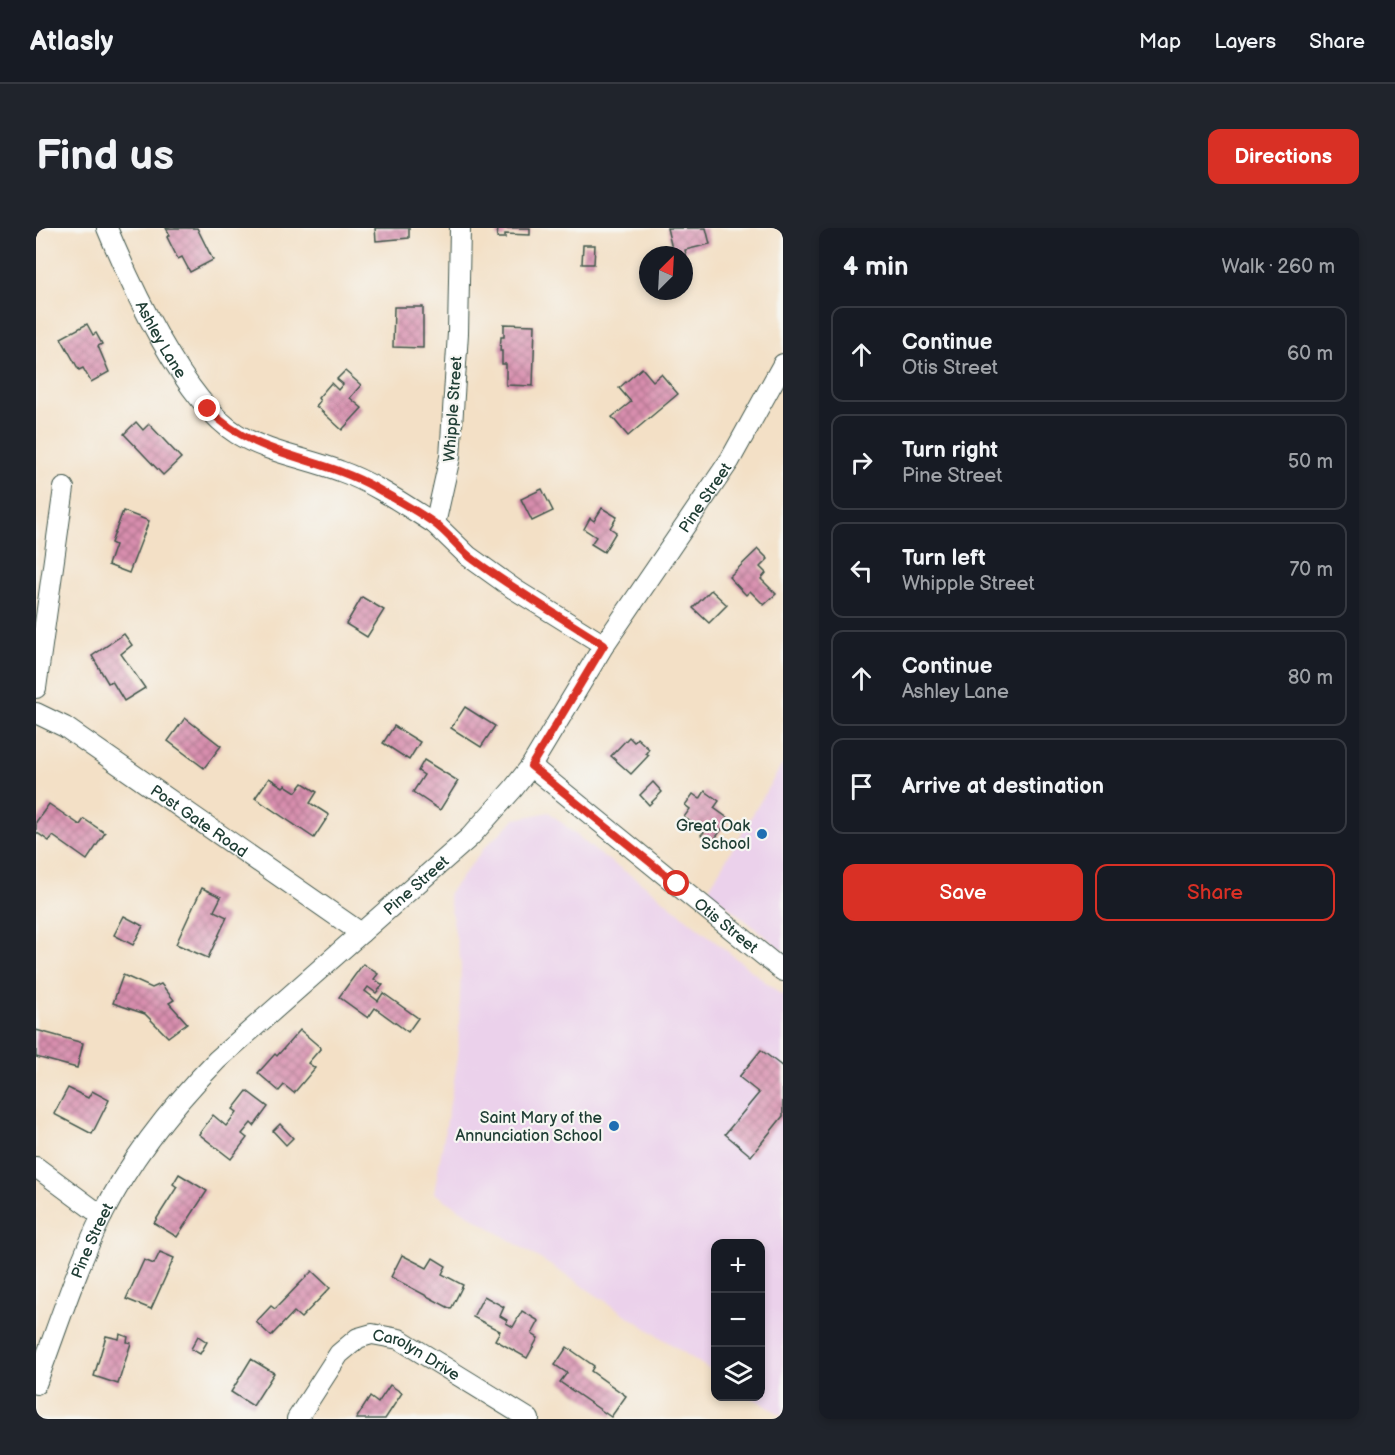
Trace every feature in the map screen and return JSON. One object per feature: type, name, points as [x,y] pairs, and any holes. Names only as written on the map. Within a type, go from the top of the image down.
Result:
[{"type":"street","name":"Ashley Lane","points":[[107,228],[131,281],[170,355],[195,393],[221,422],[237,434],[272,450],[358,478],[435,524]]},
{"type":"street","name":"Whipple Street","points":[[435,524],[450,457],[458,333],[460,228]]},
{"type":"street","name":"Pine Street","points":[[36,1384],[102,1216],[149,1140],[181,1098],[217,1060],[470,837],[531,766],[604,645],[730,460],[783,364]]},
{"type":"street","points":[[36,688],[64,488]]},
{"type":"street","points":[[435,524],[468,556],[514,589],[604,645]]},
{"type":"street","name":"Post Gate Road","points":[[36,713],[65,727],[361,933]]},
{"type":"street","name":"Otis Street","points":[[531,766],[783,971]]},
{"type":"street","points":[[36,1167],[102,1216]]},
{"type":"street","name":"Carolyn Drive","points":[[297,1419],[339,1354],[358,1338],[372,1334],[399,1339],[529,1419]]},
{"type":"shaded area","name":"Great Oak School","points":[[783,763],[783,951],[708,890]]},
{"type":"shaded area","name":"Saint Mary of the Annunciation School","points":[[549,812],[598,853],[645,885],[783,996],[783,1416],[758,1401],[765,1401],[765,1239],[711,1239],[711,1370],[558,1270],[434,1193],[458,1058],[461,965],[448,894],[484,848],[515,819]]},
{"type":"building","points":[[166,228],[197,228],[213,260],[190,272],[182,257],[178,259],[167,237],[170,235]]},
{"type":"building","points":[[375,228],[409,228],[409,238],[376,241]]},
{"type":"building","points":[[498,228],[530,228],[530,235],[505,234],[505,238],[497,238]]},
{"type":"building","points":[[667,228],[706,228],[710,244],[693,248],[693,246],[671,246]]},
{"type":"building","points":[[583,245],[595,245],[594,264],[582,264]]},
{"type":"building","points":[[394,307],[423,307],[423,348],[393,347]]},
{"type":"building","points":[[87,324],[102,344],[98,346],[109,372],[91,382],[83,368],[79,370],[61,338]]},
{"type":"building","points":[[504,324],[535,325],[533,386],[506,385],[506,364],[502,364],[502,351],[500,351],[501,337],[504,337]]},
{"type":"building","points":[[642,368],[653,381],[661,374],[678,394],[628,436],[612,417],[631,402],[619,388]]},
{"type":"building","points":[[345,371],[361,385],[350,398],[362,408],[342,430],[316,406],[320,401],[318,398],[331,383],[338,390],[343,384],[337,379]]},
{"type":"building","points":[[136,422],[143,430],[149,424],[181,458],[163,475],[124,434]]},
{"type":"building","points":[[542,489],[553,511],[532,521],[521,499]]},
{"type":"building","points":[[602,508],[617,517],[610,528],[616,532],[604,552],[591,544],[596,537],[584,529],[590,518],[594,521]]},
{"type":"building","points":[[123,511],[149,521],[129,573],[108,565],[115,545],[111,543]]},
{"type":"building","points":[[758,549],[768,559],[760,567],[766,573],[761,579],[776,594],[764,605],[750,591],[746,595],[729,577]]},
{"type":"building","points":[[711,590],[727,605],[709,623],[693,608]]},
{"type":"building","points":[[362,597],[384,610],[367,637],[346,624]]},
{"type":"building","points":[[124,634],[132,645],[121,654],[145,688],[124,701],[112,681],[108,683],[92,656]]},
{"type":"building","points":[[465,707],[495,726],[481,747],[451,728]]},
{"type":"building","points":[[185,718],[221,746],[204,768],[168,741]]},
{"type":"building","points":[[394,726],[420,742],[409,760],[383,743]]},
{"type":"building","points":[[629,737],[634,742],[637,738],[649,749],[646,753],[649,755],[631,774],[611,756]]},
{"type":"building","points":[[424,760],[458,781],[440,810],[413,792],[424,775],[418,771]]},
{"type":"building","points":[[269,778],[296,792],[303,783],[317,792],[310,803],[329,815],[314,838],[255,798]]},
{"type":"building","points":[[653,782],[662,792],[649,805],[640,795]]},
{"type":"building","points":[[705,791],[719,801],[714,808],[729,819],[712,843],[701,835],[704,832],[684,817],[690,809],[685,805],[693,794],[700,799]]},
{"type":"building","points":[[49,804],[80,825],[84,819],[105,833],[87,860],[53,836],[49,841],[36,832],[36,822]]},
{"type":"building","points":[[202,888],[221,897],[214,911],[227,917],[208,958],[176,944]]},
{"type":"building","points":[[124,916],[143,926],[133,945],[114,935]]},
{"type":"building","points":[[363,964],[378,974],[374,979],[383,985],[376,993],[368,987],[365,991],[378,1001],[383,993],[418,1018],[408,1032],[375,1008],[368,1018],[339,997]]},
{"type":"building","points":[[123,975],[152,988],[161,984],[174,1000],[169,1003],[187,1023],[168,1037],[145,1014],[113,1003]]},
{"type":"building","points":[[36,1030],[83,1043],[77,1068],[36,1057]]},
{"type":"building","points":[[300,1030],[321,1048],[308,1063],[315,1068],[294,1093],[284,1085],[279,1091],[258,1073]]},
{"type":"building","points":[[761,1050],[783,1067],[783,1116],[751,1156],[725,1134],[759,1093],[739,1077]]},
{"type":"building","points":[[68,1088],[88,1098],[92,1091],[109,1100],[92,1134],[54,1114]]},
{"type":"building","points":[[247,1091],[268,1107],[254,1126],[251,1123],[242,1134],[247,1138],[231,1159],[199,1134],[213,1115],[226,1126],[237,1112],[233,1109]]},
{"type":"building","points":[[280,1124],[293,1138],[286,1145],[273,1131]]},
{"type":"building","points":[[179,1174],[207,1191],[177,1237],[154,1223],[177,1187],[173,1184]]},
{"type":"building","points":[[160,1252],[174,1258],[151,1309],[126,1299],[144,1260],[154,1264]]},
{"type":"building","points":[[402,1255],[427,1268],[433,1258],[446,1266],[442,1274],[463,1285],[451,1309],[391,1277]]},
{"type":"building","points":[[312,1271],[330,1288],[301,1318],[294,1312],[271,1336],[256,1322],[271,1306],[275,1309]]},
{"type":"building","points":[[484,1296],[504,1307],[500,1316],[513,1327],[522,1311],[539,1321],[532,1334],[538,1338],[527,1358],[495,1340],[500,1331],[473,1317]]},
{"type":"building","points":[[120,1334],[128,1337],[127,1342],[131,1343],[118,1384],[94,1376],[106,1336],[119,1339]]},
{"type":"building","points":[[198,1336],[207,1342],[200,1354],[191,1349]]},
{"type":"building","points":[[567,1347],[594,1366],[591,1371],[626,1396],[611,1417],[560,1382],[567,1373],[555,1365]]},
{"type":"building","points":[[251,1359],[274,1373],[253,1406],[231,1392]]},
{"type":"building","points":[[390,1385],[402,1393],[385,1419],[356,1419],[370,1397],[378,1403]]},
{"type":"place","name":"Great Oak School","points":[[762,834]]},
{"type":"place","name":"Saint Mary of the Annunciation School","points":[[614,1126]]},
{"type":"route","points":[[208,409],[237,434],[272,450],[358,478],[375,488],[435,524],[468,556],[514,589],[604,645],[531,766],[677,884]]}]
